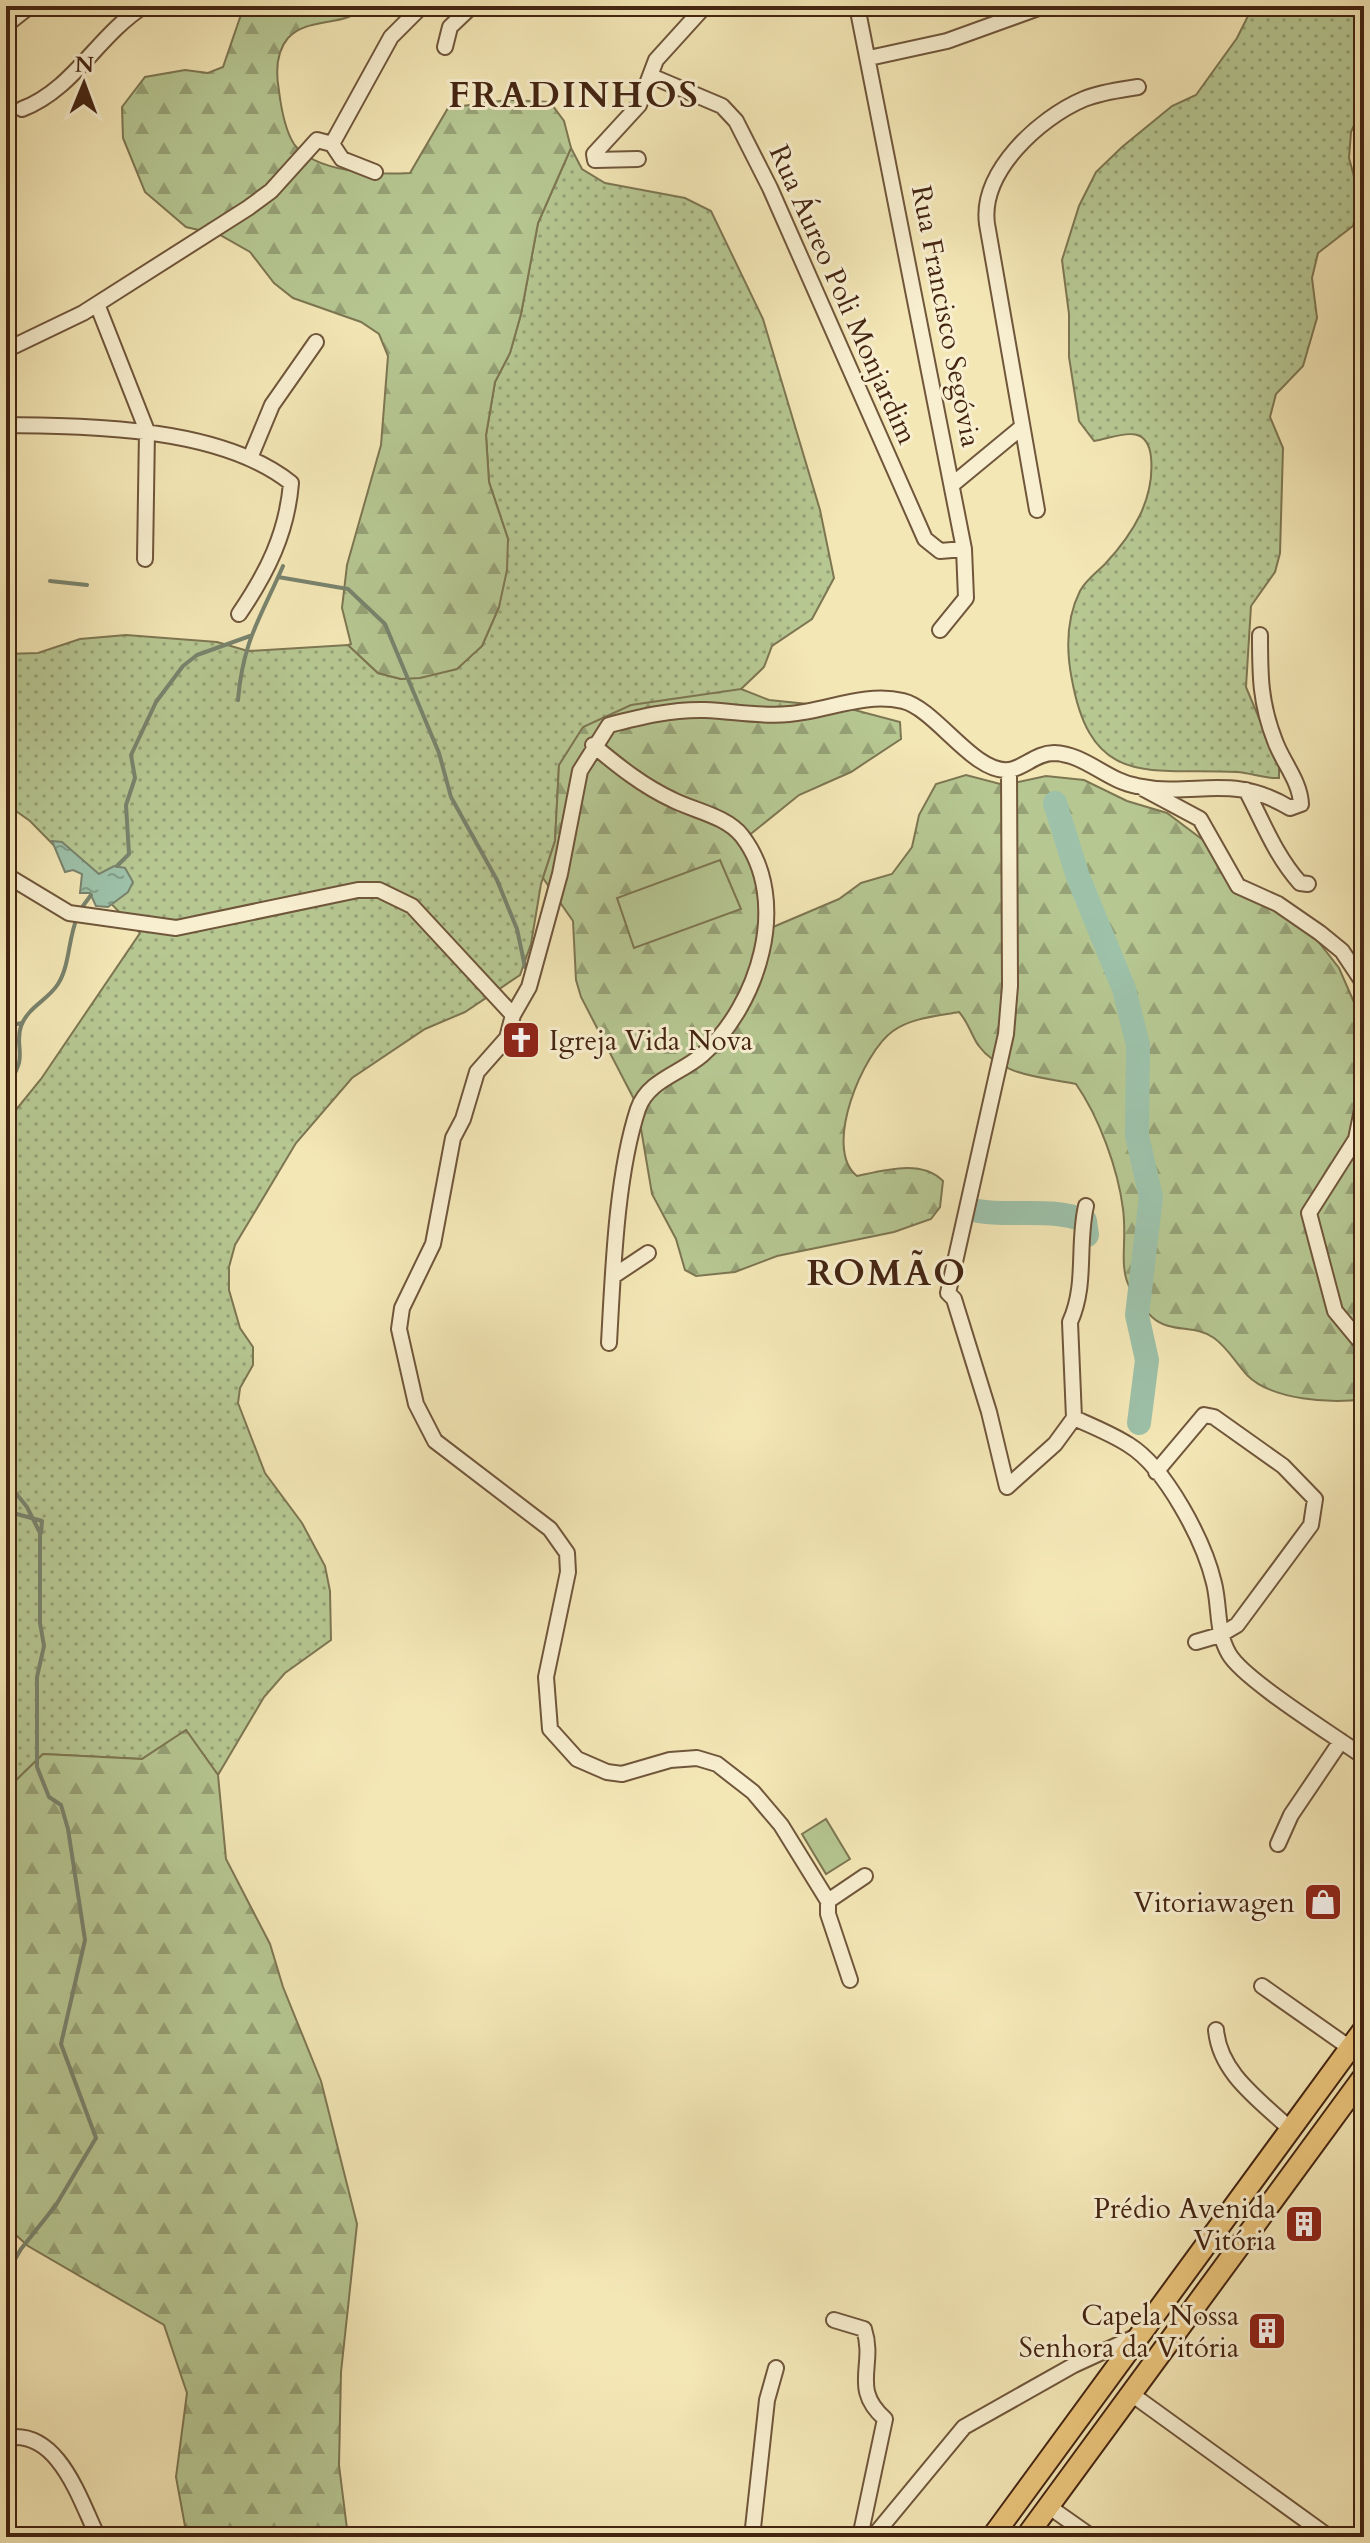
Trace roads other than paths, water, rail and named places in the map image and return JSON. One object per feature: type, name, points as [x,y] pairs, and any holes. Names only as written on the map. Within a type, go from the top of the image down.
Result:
[{"type":"main road","points":[[1026,2537],[1357,2068],[1364,2029]]},
{"type":"main road","points":[[992,2537],[1290,2129],[1357,2068]]},
{"type":"street","points":[[6,25],[30,6]]},
{"type":"street","points":[[22,109],[62,88],[107,34],[144,6]]},
{"type":"street","points":[[332,144],[391,37],[422,6]]},
{"type":"street","points":[[445,47],[450,27],[472,6]]},
{"type":"street","points":[[638,159],[595,160],[594,154],[639,105],[656,60],[705,6]]},
{"type":"street","name":"Rua Francisco Segóvia","points":[[857,6],[964,549],[966,598],[940,630]]},
{"type":"street","points":[[869,58],[947,41],[1044,6]]},
{"type":"street","name":"Rua Áureo Poli Monjardim","points":[[651,76],[722,106],[736,121],[788,226],[925,539],[940,551],[964,549]]},
{"type":"street","points":[[1037,510],[987,224],[986,200],[1001,166],[1029,138],[1070,106],[1102,93],[1138,87]]},
{"type":"street","points":[[6,350],[58,328],[271,191],[317,140],[332,144],[342,159],[375,172]]},
{"type":"street","points":[[97,304],[147,431],[145,559]]},
{"type":"street","points":[[250,458],[272,405],[316,342]]},
{"type":"street","points":[[6,425],[147,431],[178,436],[250,458],[274,469],[291,483],[279,545],[264,577],[239,614]]},
{"type":"street","points":[[953,484],[1022,427]]},
{"type":"street","points":[[1140,787],[1225,785],[1270,796],[1290,808],[1301,804],[1300,791],[1275,743],[1261,698],[1260,635]]},
{"type":"street","points":[[850,1980],[828,1914],[828,1901],[781,1825],[753,1792],[717,1764],[697,1758],[670,1760],[622,1774],[607,1772],[577,1759],[550,1729],[546,1677],[568,1572],[567,1553],[550,1529],[435,1441],[422,1421],[399,1329],[402,1308],[430,1255],[449,1172],[453,1138],[463,1119],[477,1072],[507,1038],[513,1015],[529,987],[560,874],[580,771],[593,745],[609,725],[649,715],[702,710],[788,715],[857,700],[906,702],[981,759],[1009,770],[1034,757],[1052,753],[1069,755],[1113,780],[1140,787],[1200,819],[1238,886],[1278,904],[1320,933],[1342,951],[1364,984]]},
{"type":"street","points":[[593,745],[634,779],[673,801],[708,813],[741,834],[756,860],[766,890],[761,951],[752,988],[741,1007],[721,1037],[699,1058],[648,1090],[639,1108],[625,1169],[609,1343]]},
{"type":"street","points":[[1009,770],[1010,986],[1006,1034],[948,1293],[954,1299],[973,1356],[1007,1487],[1055,1444],[1074,1418],[1070,1322],[1076,1308],[1083,1266],[1081,1226],[1086,1206]]},
{"type":"street","points":[[1246,790],[1260,812],[1277,856],[1300,883],[1308,884]]},
{"type":"street","points":[[6,875],[69,913],[176,928],[358,890],[379,890],[412,906],[513,1015]]},
{"type":"street","points":[[1364,1100],[1356,1139],[1309,1213],[1335,1311],[1364,1346]]},
{"type":"street","points":[[615,1275],[648,1253]]},
{"type":"street","points":[[1156,1472],[1204,1415],[1214,1417],[1283,1466],[1312,1493],[1316,1507],[1311,1525],[1237,1625],[1220,1635],[1196,1642]]},
{"type":"street","points":[[1074,1418],[1131,1446],[1156,1472],[1204,1550],[1216,1587],[1220,1635],[1236,1664],[1364,1757]]},
{"type":"street","points":[[1278,1844],[1291,1815],[1341,1741]]},
{"type":"street","points":[[828,1901],[865,1876]]},
{"type":"street","points":[[1262,1986],[1357,2068]]},
{"type":"street","points":[[1216,2030],[1218,2051],[1234,2076],[1290,2129]]},
{"type":"street","points":[[834,2320],[864,2329],[868,2341],[864,2388],[870,2406],[885,2419],[860,2531],[876,2532],[964,2427],[1074,2365],[1141,2334]]},
{"type":"street","points":[[752,2537],[767,2400],[776,2368]]},
{"type":"street","points":[[1130,2393],[1329,2537]]},
{"type":"street","points":[[6,2438],[15,2436],[42,2446],[62,2462],[98,2537]]},
{"type":"street","points":[[1048,2506],[1092,2537]]},
{"type":"water","points":[[52,841],[62,842],[99,874],[114,866],[125,868],[133,882],[128,892],[108,907],[96,906],[90,893],[80,893],[82,874],[73,870],[65,872]]},
{"type":"waterway","points":[[238,700],[249,645],[283,566]]},
{"type":"waterway","points":[[278,577],[348,589],[385,624],[439,753],[451,797],[497,880],[517,929],[525,967]]},
{"type":"waterway","points":[[50,581],[87,585]]},
{"type":"waterway","points":[[117,866],[129,854],[126,805],[135,778],[131,755],[156,702],[183,666],[197,655],[250,636]]},
{"type":"waterway","points":[[1055,803],[1078,877],[1124,989],[1138,1045],[1137,1136],[1151,1197],[1137,1315],[1147,1360],[1139,1423]]},
{"type":"waterway","points":[[80,910],[91,895]]},
{"type":"waterway","points":[[6,1092],[19,1063],[21,1026],[62,977],[77,918]]},
{"type":"waterway","points":[[6,1026],[22,1023]]},
{"type":"waterway","points":[[978,1211],[1060,1214],[1085,1221],[1087,1235]]},
{"type":"waterway","points":[[6,1481],[27,1507],[40,1533],[40,1623],[44,1646],[37,1677],[37,1767],[49,1797],[61,1805],[68,1829],[85,1940],[61,2044],[96,2138],[56,2205],[21,2249],[6,2275]]},
{"type":"waterway","points":[[6,1511],[42,1521],[41,1533]]},
{"type":"place","name":"Igreja Vida Nova","points":[[521,1040]]},
{"type":"place","name":"Vitoriawagen","points":[[1323,1902]]},
{"type":"place","name":"Prédio Avenida Vitória","points":[[1304,2224]]},
{"type":"place","name":"Capela Nossa Senhora da Vitória","points":[[1267,2331]]},
{"type":"district","name":"FRADINHOS","points":[[574,94]]},
{"type":"district","name":"ROMÃO","points":[[887,1272]]}]
